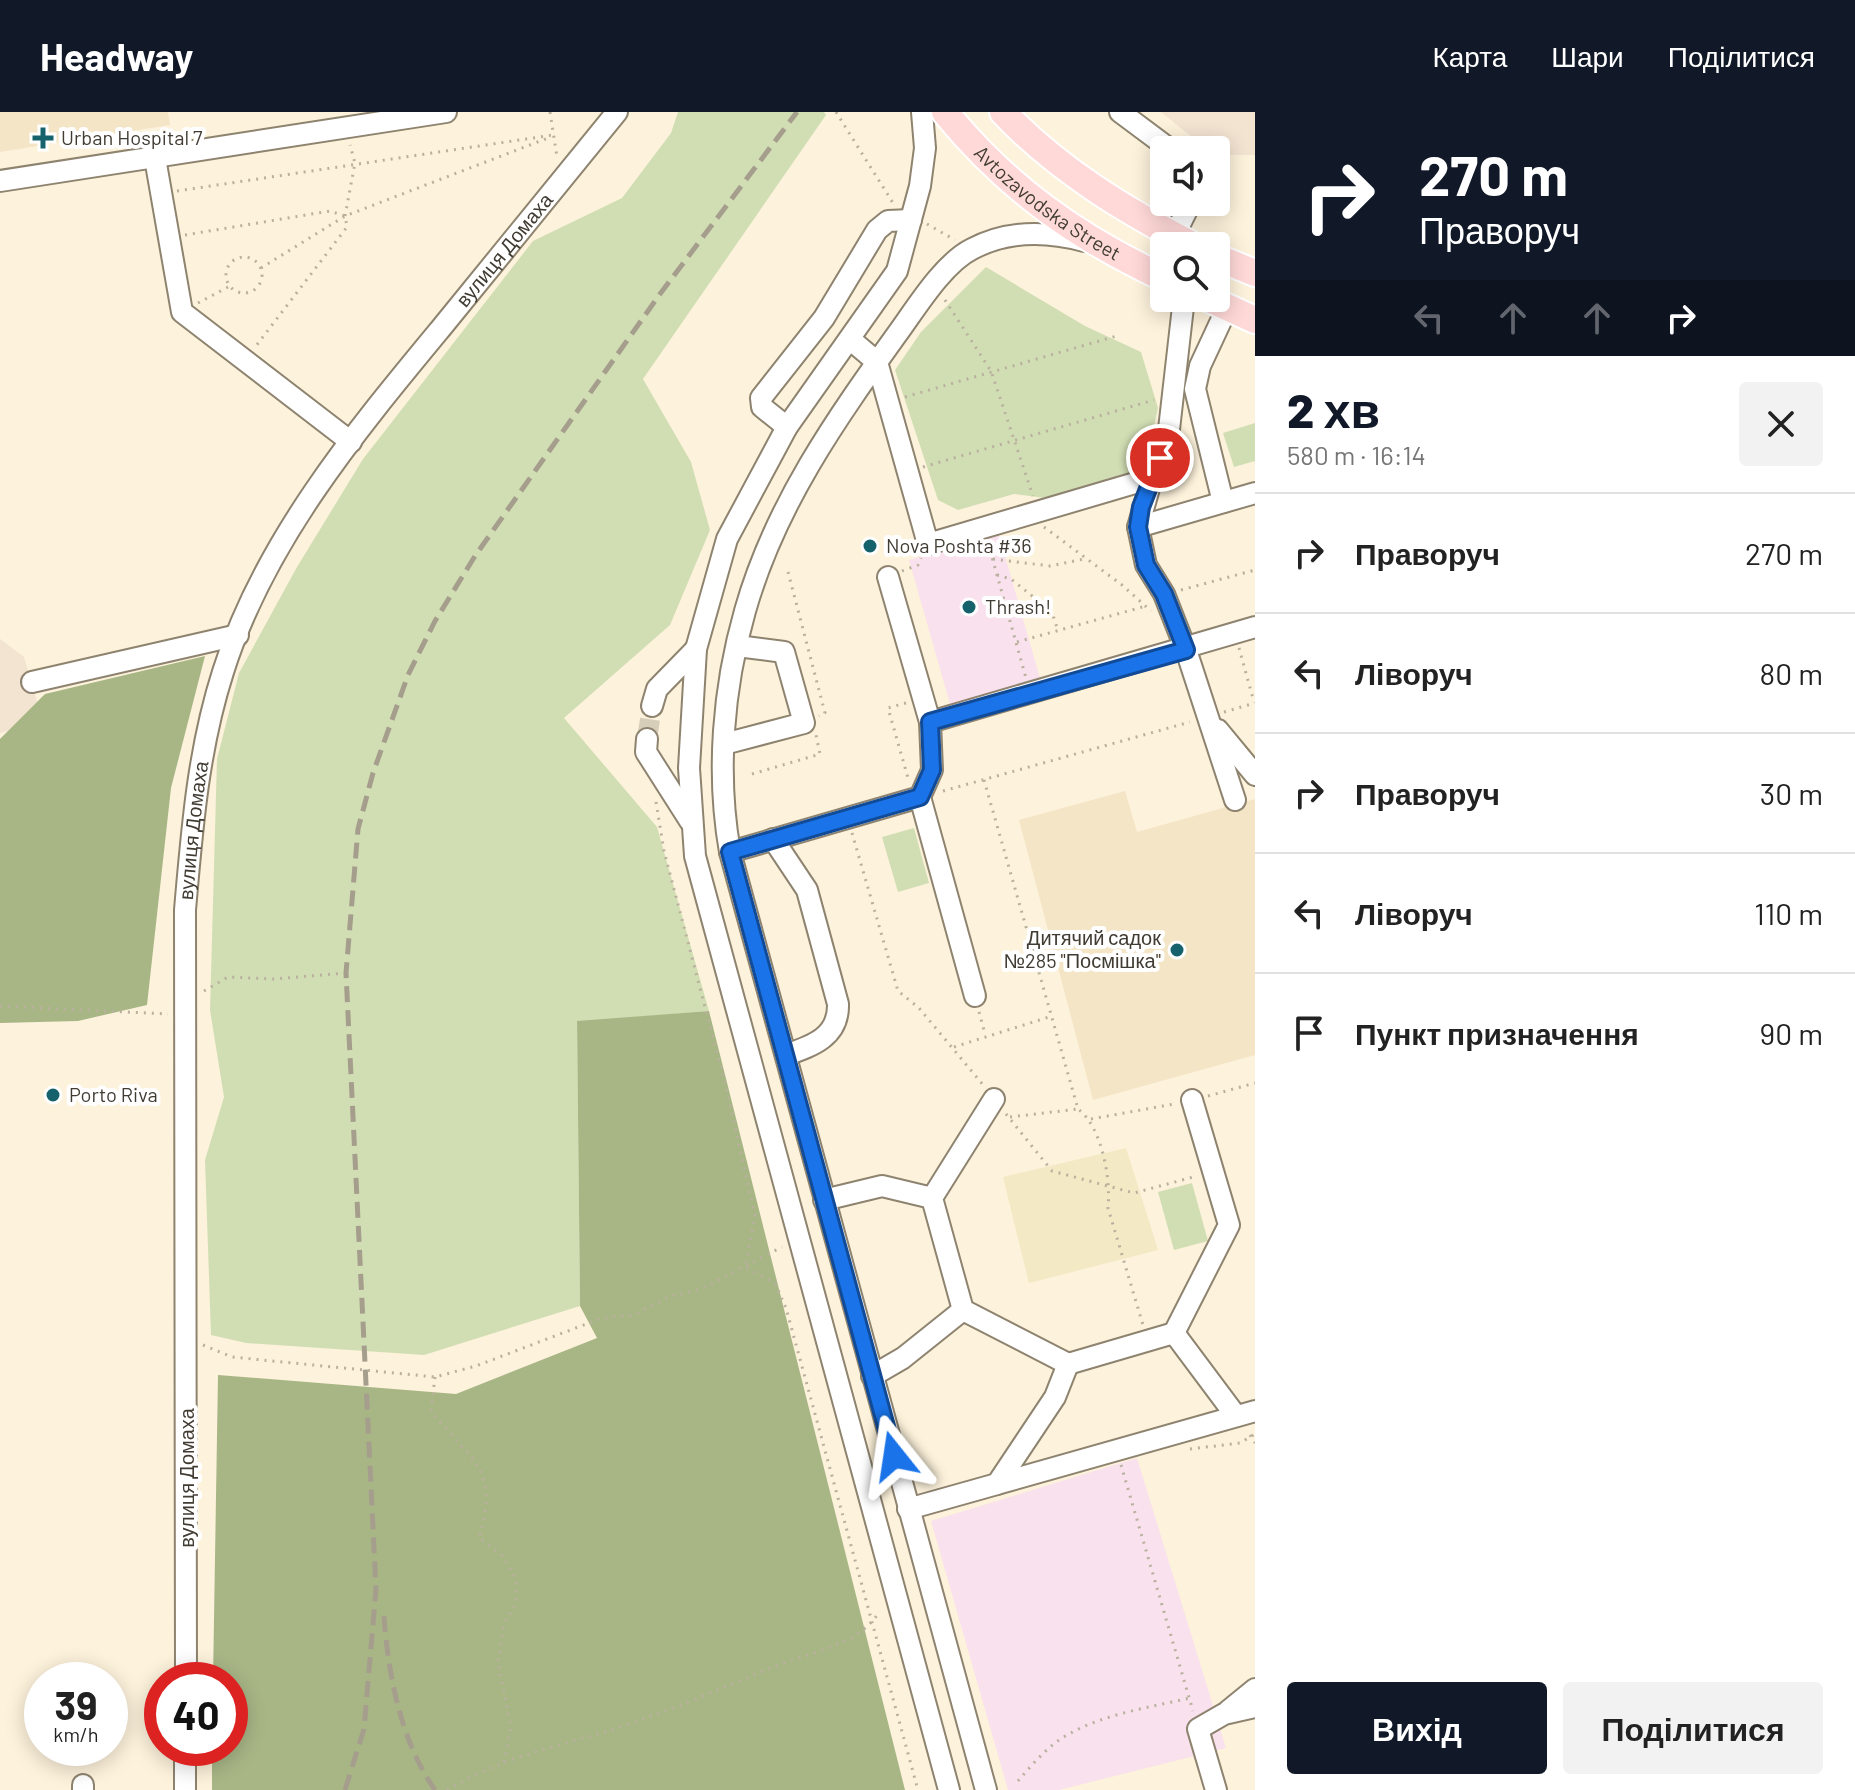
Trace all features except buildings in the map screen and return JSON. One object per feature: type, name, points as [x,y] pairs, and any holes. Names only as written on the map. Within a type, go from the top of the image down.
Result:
[{"type":"main road","name":"Avtozavodska Street","points":[[945,112],[981,157],[1061,222],[1150,271]]},
{"type":"main road","name":"Avtozavodska Street","points":[[1003,112],[1037,148],[1139,219],[1166,232]]},
{"type":"main road","points":[[1230,263],[1255,273]]},
{"type":"main road","points":[[1230,309],[1255,320]]},
{"type":"street","points":[[0,181],[155,158],[342,120],[446,112]]},
{"type":"street","name":"вулиця Домаха","points":[[186,1662],[185,910],[194,797],[216,698],[238,635],[283,541],[351,442],[617,112]]},
{"type":"street","points":[[922,112],[925,148],[920,186],[897,271],[787,427],[748,494],[727,539],[696,649],[689,768],[690,821],[695,856],[949,1790]]},
{"type":"street","points":[[1120,112],[1152,136]]},
{"type":"street","points":[[155,158],[182,312],[351,442]]},
{"type":"street","points":[[787,427],[762,407],[761,398],[824,318],[877,230],[888,221],[911,218]]},
{"type":"street","points":[[986,1790],[730,852],[723,808],[724,744],[737,646],[752,590],[778,520],[815,452],[933,285],[971,249],[1026,233],[1058,234],[1098,245]]},
{"type":"street","points":[[1182,312],[1168,438],[1138,527],[1146,565],[1164,594],[1186,650],[1235,800]]},
{"type":"street","points":[[1215,312],[1195,389],[1223,502]]},
{"type":"street","points":[[851,340],[877,362],[928,544],[1152,478]]},
{"type":"street","points":[[1138,527],[1255,493]]},
{"type":"street","points":[[730,852],[847,818],[915,792],[932,770],[930,722],[888,577]]},
{"type":"street","points":[[930,722],[1186,650],[1255,627]]},
{"type":"street","points":[[32,682],[238,635]]},
{"type":"street","points":[[724,744],[804,723],[784,652],[737,646]]},
{"type":"street","points":[[652,706],[657,689],[696,649]]},
{"type":"street","points":[[1208,717],[1255,775]]},
{"type":"street","points":[[647,739],[646,752],[690,821]]},
{"type":"street","points":[[915,792],[975,996]]},
{"type":"street","points":[[773,839],[807,890],[838,1004],[835,1022],[822,1040],[786,1055]]},
{"type":"street","points":[[759,1089],[791,1080]]},
{"type":"street","points":[[994,1099],[932,1198],[963,1310],[1068,1364],[1174,1333],[1229,1225],[1192,1100]]},
{"type":"street","points":[[824,1200],[882,1186],[932,1198]]},
{"type":"street","points":[[872,1376],[903,1358],[963,1310]]},
{"type":"street","points":[[908,1509],[1246,1413],[1174,1333]]},
{"type":"street","points":[[997,1484],[1055,1397],[1068,1364]]},
{"type":"street","points":[[1216,1790],[1198,1729],[1224,1714],[1255,1689]]},
{"type":"street","points":[[1224,1714],[1255,1707]]},
{"type":"street","points":[[185,1766],[185,1790]]},
{"type":"path","points":[[550,112],[562,180]]},
{"type":"path","points":[[836,112],[895,206],[911,218],[971,249]]},
{"type":"path","points":[[245,361],[347,227],[345,216],[355,163],[342,120]]},
{"type":"path","points":[[162,194],[553,135]]},
{"type":"path","points":[[261,268],[345,216],[553,135]]},
{"type":"path","points":[[169,237],[330,211],[345,216]]},
{"type":"path","points":[[247,257],[261,268],[261,281],[253,290],[241,293],[230,286],[227,269],[234,259],[247,257]]},
{"type":"path","points":[[182,312],[230,286]]},
{"type":"path","points":[[944,299],[991,371],[1035,501],[1026,514],[1086,558],[1156,617]]},
{"type":"path","points":[[889,402],[1120,335]]},
{"type":"path","points":[[908,472],[1145,400],[1174,399]]},
{"type":"path","points":[[983,528],[1030,693]]},
{"type":"path","points":[[888,577],[918,565],[928,544]]},
{"type":"path","points":[[993,559],[1050,566],[1086,558]]},
{"type":"path","points":[[1017,642],[1146,606],[1164,594],[1255,570]]},
{"type":"path","points":[[997,575],[1011,579],[1052,612],[1058,631]]},
{"type":"path","points":[[923,698],[888,708],[915,792],[984,780],[1255,704],[1235,633]]},
{"type":"path","points":[[984,780],[1049,1017],[1078,1109],[1090,1119],[1110,1189],[1108,1208],[1148,1341]]},
{"type":"path","points":[[655,796],[664,851],[753,1205],[755,1216],[745,1267]]},
{"type":"path","points":[[847,818],[898,991],[953,1047],[1052,1171],[1134,1193],[1213,1172]]},
{"type":"path","points":[[0,1006],[186,1014],[211,984],[228,977],[274,979],[346,973]]},
{"type":"path","points":[[975,996],[985,1034]]},
{"type":"path","points":[[953,1047],[985,1034],[1049,1017]]},
{"type":"path","points":[[1008,1117],[1078,1109]]},
{"type":"path","points":[[187,1337],[232,1357],[435,1377],[476,1366],[602,1318],[633,1315],[671,1296],[701,1289],[800,1238]]},
{"type":"path","points":[[745,1267],[775,1283],[786,1308],[918,1790]]},
{"type":"path","points":[[435,1377],[431,1411],[483,1471],[488,1507],[479,1538],[501,1554],[516,1579],[516,1603],[504,1623],[498,1662],[511,1727],[504,1762]]},
{"type":"path","points":[[1117,1450],[1198,1729]]},
{"type":"path","points":[[447,1790],[504,1762],[701,1698],[774,1666],[831,1649],[871,1624],[878,1614]]},
{"type":"path","points":[[1018,1781],[1041,1755],[1069,1733],[1190,1698]]},
{"type":"shaded area","name":"Urban Hospital 7","points":[[0,112],[168,112],[170,125],[0,152]]},
{"type":"shaded area","points":[[1161,112],[1255,112],[1255,155],[1230,155],[1230,136],[1191,136]]},
{"type":"shaded area","points":[[999,535],[1042,685],[952,711],[909,560]]},
{"type":"shaded area","points":[[0,639],[24,657],[43,722],[0,733]]},
{"type":"shaded area","points":[[1125,791],[1137,832],[1255,799],[1255,1055],[1093,1100],[1019,820]]},
{"type":"shaded area","points":[[1137,1458],[1226,1748],[1059,1790],[1008,1790],[931,1521]]},
{"type":"green space","points":[[678,112],[824,112],[826,115],[643,379],[691,462],[710,530],[670,625],[564,718],[657,827],[709,1011],[577,1022],[580,1306],[424,1355],[246,1343],[211,1335],[205,1160],[224,1097],[210,1010],[217,759],[239,673],[297,567],[363,459],[533,241],[622,198],[671,133]]},
{"type":"green space","points":[[986,267],[1085,326],[1141,352],[1158,408],[1144,472],[1053,499],[1014,494],[958,510],[938,500],[895,370],[921,332]]},
{"type":"green space","points":[[1255,423],[1255,461],[1234,467],[1223,433]]},
{"type":"green space","points":[[205,656],[171,788],[147,1005],[78,1021],[0,1023],[0,739],[45,694]]},
{"type":"green space","points":[[914,828],[929,883],[898,892],[882,837]]},
{"type":"green space","points":[[709,1011],[905,1790],[212,1790],[212,1766],[248,1766],[248,1662],[213,1662],[218,1375],[456,1394],[597,1338],[580,1306],[577,1021]]},
{"type":"green space","points":[[1192,1183],[1208,1241],[1174,1250],[1158,1192]]},
{"type":"sand","points":[[1126,1148],[1158,1250],[1029,1283],[1003,1177]]},
{"type":"tunnel","points":[[647,739],[652,706]]},
{"type":"railway","points":[[345,1790],[364,1729],[376,1589],[346,973],[358,829],[373,773],[408,675],[435,621],[475,556],[660,294],[797,112]]},
{"type":"railway","points":[[384,1616],[398,1707],[413,1751],[435,1790]]},
{"type":"place","name":"Urban Hospital 7","points":[[43,138]]},
{"type":"place","name":"Nova Poshta #36","points":[[870,546]]},
{"type":"place","name":"Thrash!","points":[[969,607]]},
{"type":"place","name":"Дитячий садок №285 \"Посмішка\"","points":[[1177,950]]},
{"type":"place","name":"Porto Riva","points":[[53,1095]]},
{"type":"route","points":[[894,1456],[730,852],[920,797],[932,770],[930,722],[1186,650],[1164,594],[1146,565],[1138,527],[1141,507],[1160,458]]}]
